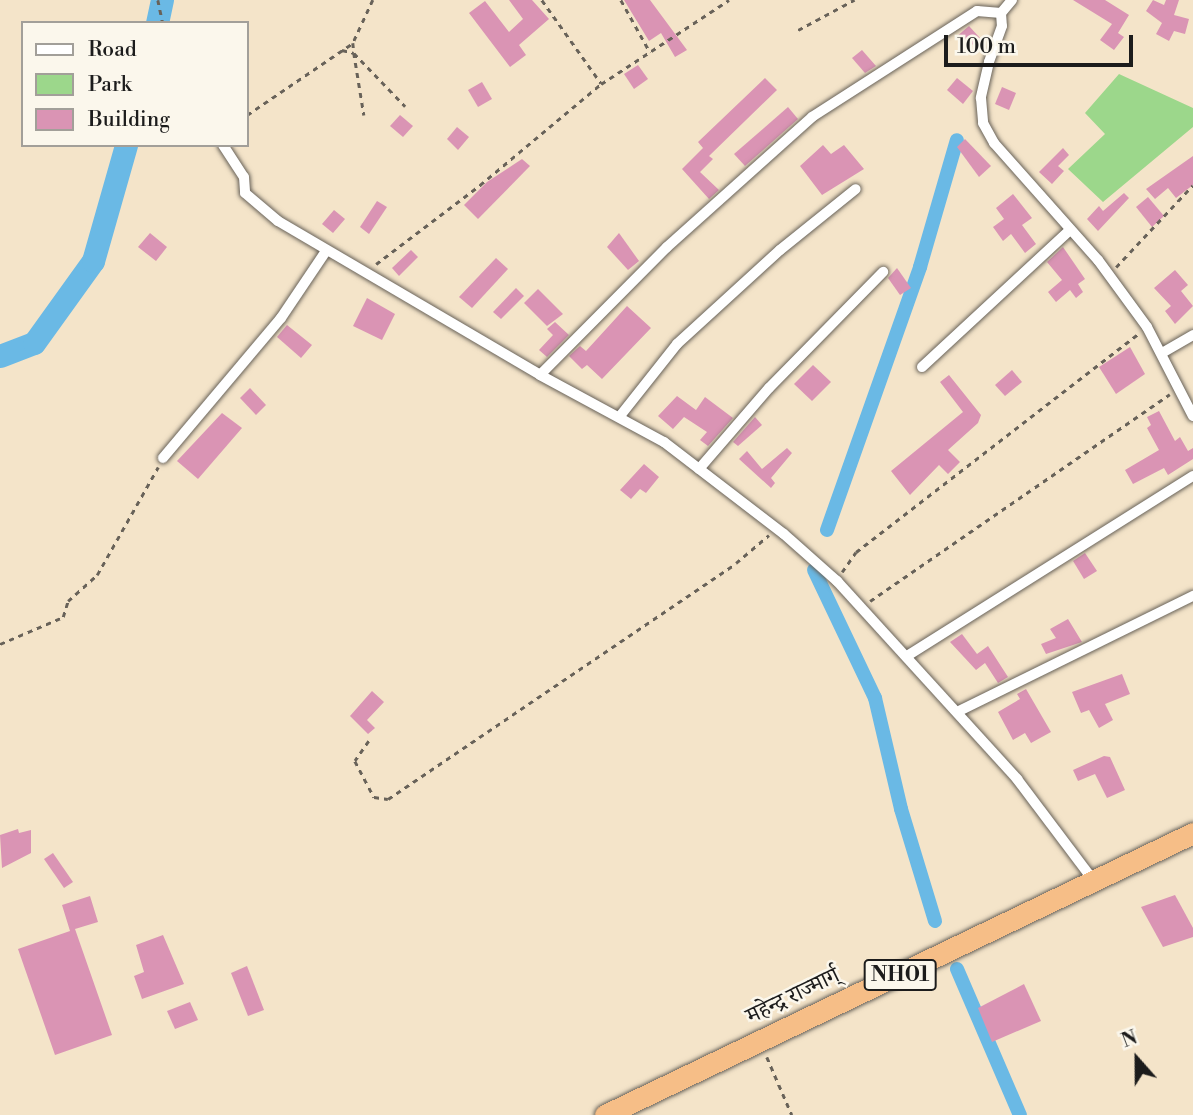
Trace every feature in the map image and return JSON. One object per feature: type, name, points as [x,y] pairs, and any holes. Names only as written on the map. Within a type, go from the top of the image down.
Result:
[{"type":"highway","name":"महेन्द्र राज्मार्ग्","points":[[606,1115],[1193,833]]},
{"type":"street","points":[[1012,0],[1001,12],[1002,26],[981,98],[983,122],[1000,151],[1109,274],[1147,327],[1193,415]]},
{"type":"street","points":[[540,375],[667,247],[812,117],[976,11],[1001,12]]},
{"type":"street","points":[[224,147],[244,177],[245,193],[326,251],[540,375],[664,442],[777,528],[837,581],[907,656],[1017,779],[1094,881]]},
{"type":"street","points":[[620,416],[677,344],[780,250],[856,189]]},
{"type":"street","points":[[922,367],[1070,230]]},
{"type":"street","points":[[163,457],[281,318],[326,251]]},
{"type":"street","points":[[699,470],[768,388],[883,272]]},
{"type":"street","points":[[1162,353],[1193,335]]},
{"type":"street","points":[[907,656],[1019,590],[1193,475]]},
{"type":"street","points":[[957,712],[1193,596]]},
{"type":"path","points":[[158,0],[163,21]]},
{"type":"path","points":[[364,115],[353,43],[373,0]]},
{"type":"path","points":[[542,0],[601,84]]},
{"type":"path","points":[[621,0],[650,52]]},
{"type":"path","points":[[365,273],[480,185],[601,84],[729,0]]},
{"type":"path","points":[[799,30],[854,0]]},
{"type":"path","points":[[248,114],[353,43]]},
{"type":"path","points":[[342,50],[354,53],[405,106]]},
{"type":"path","points":[[1109,274],[1193,185]]},
{"type":"path","points":[[837,581],[856,552],[1147,327]]},
{"type":"path","points":[[861,606],[895,588],[1179,388]]},
{"type":"path","points":[[0,644],[63,617],[68,601],[97,575],[163,457]]},
{"type":"path","points":[[369,741],[355,761],[374,797],[388,799],[736,563],[777,528]]},
{"type":"path","points":[[760,1041],[792,1115]]},
{"type":"green space","points":[[1119,74],[1193,108],[1193,127],[1103,202],[1068,169],[1105,134],[1085,113]]},
{"type":"building","points":[[509,0],[532,0],[549,19],[519,45],[526,55],[510,67],[469,13],[485,1],[509,32],[523,19]]},
{"type":"building","points":[[624,0],[650,0],[687,50],[675,57],[661,33],[649,41]]},
{"type":"building","points":[[1073,0],[1105,0],[1129,15],[1118,33],[1124,37],[1114,50],[1100,40],[1112,24]]},
{"type":"building","points":[[1153,0],[1164,5],[1166,0],[1179,0],[1174,15],[1189,19],[1185,34],[1174,31],[1169,41],[1156,34],[1162,23],[1146,11]]},
{"type":"building","points":[[969,26],[980,38],[966,50],[956,37]]},
{"type":"building","points":[[862,50],[876,66],[865,73],[852,58]]},
{"type":"building","points":[[638,65],[648,79],[634,89],[624,74]]},
{"type":"building","points":[[765,78],[777,90],[709,156],[713,159],[700,172],[719,190],[709,199],[682,169],[703,148],[698,142]]},
{"type":"building","points":[[957,78],[973,91],[963,104],[947,90]]},
{"type":"building","points":[[482,82],[492,99],[478,107],[468,90]]},
{"type":"building","points":[[1002,87],[1016,93],[1009,110],[995,104]]},
{"type":"building","points":[[788,107],[798,119],[745,166],[734,154]]},
{"type":"building","points":[[400,115],[413,126],[403,137],[390,126]]},
{"type":"building","points":[[457,127],[469,137],[458,150],[447,139]]},
{"type":"building","points":[[965,139],[991,166],[979,177],[957,147]]},
{"type":"building","points":[[823,145],[831,154],[844,145],[864,169],[822,195],[800,166]]},
{"type":"building","points":[[1063,148],[1069,155],[1058,166],[1064,171],[1052,184],[1039,172]]},
{"type":"building","points":[[1193,156],[1193,185],[1176,198],[1168,188],[1155,199],[1146,189]]},
{"type":"building","points":[[522,159],[530,166],[478,219],[464,205],[487,182]]},
{"type":"building","points":[[1124,193],[1129,198],[1098,231],[1087,219],[1099,206],[1103,211]]},
{"type":"building","points":[[1013,194],[1032,218],[1022,225],[1036,244],[1025,253],[1011,234],[1003,241],[993,227],[1004,219],[996,208]]},
{"type":"building","points":[[1148,197],[1164,216],[1152,227],[1136,207]]},
{"type":"building","points":[[377,201],[387,207],[369,234],[360,227]]},
{"type":"building","points":[[334,210],[345,219],[333,233],[322,224]]},
{"type":"building","points":[[150,233],[167,247],[156,261],[138,247]]},
{"type":"building","points":[[619,233],[639,261],[628,270],[607,247]]},
{"type":"building","points":[[1063,247],[1085,279],[1078,284],[1083,292],[1076,298],[1070,290],[1056,302],[1048,292],[1062,280],[1047,262]]},
{"type":"building","points":[[411,250],[418,257],[399,276],[392,268]]},
{"type":"building","points":[[496,258],[508,269],[472,308],[459,297]]},
{"type":"building","points":[[897,268],[911,288],[900,295],[888,278]]},
{"type":"building","points":[[1175,270],[1188,285],[1181,291],[1193,306],[1175,324],[1165,311],[1171,306],[1154,288]]},
{"type":"building","points":[[516,288],[524,296],[501,319],[493,312]]},
{"type":"building","points":[[538,289],[563,314],[547,326],[524,303]]},
{"type":"building","points":[[367,298],[395,314],[382,340],[353,326]]},
{"type":"building","points":[[627,306],[651,328],[602,379],[587,365],[582,369],[569,356],[580,346],[586,351]]},
{"type":"building","points":[[555,322],[569,335],[547,357],[539,350],[553,335],[547,329]]},
{"type":"building","points":[[287,325],[312,345],[301,358],[277,337]]},
{"type":"building","points":[[1130,347],[1145,374],[1116,394],[1099,367]]},
{"type":"building","points":[[813,365],[831,382],[812,401],[794,384]]},
{"type":"building","points":[[1012,370],[1022,382],[1005,396],[995,385]]},
{"type":"building","points":[[949,375],[981,415],[978,423],[948,450],[960,462],[948,474],[939,465],[910,495],[891,471],[963,412],[940,382]]},
{"type":"building","points":[[250,388],[266,405],[256,415],[240,398]]},
{"type":"building","points":[[677,396],[696,410],[705,397],[733,418],[708,446],[700,440],[707,432],[684,417],[673,429],[658,416]]},
{"type":"building","points":[[1159,411],[1175,441],[1180,437],[1188,451],[1193,448],[1193,459],[1168,475],[1164,468],[1133,484],[1125,470],[1159,450],[1147,428],[1151,425],[1147,417]]},
{"type":"building","points":[[222,413],[242,428],[198,479],[177,461]]},
{"type":"building","points":[[755,417],[762,425],[738,446],[733,442]]},
{"type":"building","points":[[787,448],[792,453],[771,478],[775,483],[771,488],[739,459],[747,451],[762,469]]},
{"type":"building","points":[[644,464],[659,477],[646,493],[640,489],[631,499],[620,490]]},
{"type":"building","points":[[1085,553],[1097,571],[1084,579],[1073,561]]},
{"type":"building","points":[[1068,619],[1082,642],[1046,654],[1041,644],[1056,638],[1050,629]]},
{"type":"building","points":[[962,634],[977,654],[988,646],[1008,677],[998,683],[985,663],[976,670],[950,642]]},
{"type":"building","points":[[1122,674],[1130,694],[1105,704],[1113,720],[1099,728],[1089,710],[1081,713],[1072,692]]},
{"type":"building","points":[[1026,689],[1051,732],[1031,743],[1025,733],[1013,740],[998,712],[1020,699],[1017,694]]},
{"type":"building","points":[[372,691],[384,702],[367,720],[375,728],[368,734],[350,716]]},
{"type":"building","points":[[1104,756],[1110,757],[1125,790],[1107,798],[1095,774],[1078,781],[1073,770]]},
{"type":"building","points":[[18,829],[19,833],[31,830],[31,853],[2,868],[0,835]]},
{"type":"building","points":[[53,853],[73,882],[64,888],[44,859]]},
{"type":"building","points":[[1175,895],[1193,928],[1193,937],[1163,947],[1141,907]]},
{"type":"building","points":[[90,896],[98,922],[75,929],[112,1035],[55,1055],[18,949],[70,931],[62,905]]},
{"type":"building","points":[[163,935],[184,984],[142,999],[134,976],[144,972],[136,945]]},
{"type":"building","points":[[247,966],[264,1010],[248,1016],[231,973]]},
{"type":"building","points":[[1024,984],[1041,1021],[992,1042],[978,1008]]},
{"type":"building","points":[[190,1002],[198,1020],[175,1029],[167,1011]]},
{"type":"waterway","points":[[157,21],[162,0]]},
{"type":"waterway","points":[[827,530],[920,267],[957,140]]},
{"type":"waterway","points":[[0,356],[34,343],[93,261],[125,147]]},
{"type":"waterway","points":[[814,570],[875,698],[901,809],[935,921]]},
{"type":"waterway","points":[[957,969],[1020,1115]]}]
